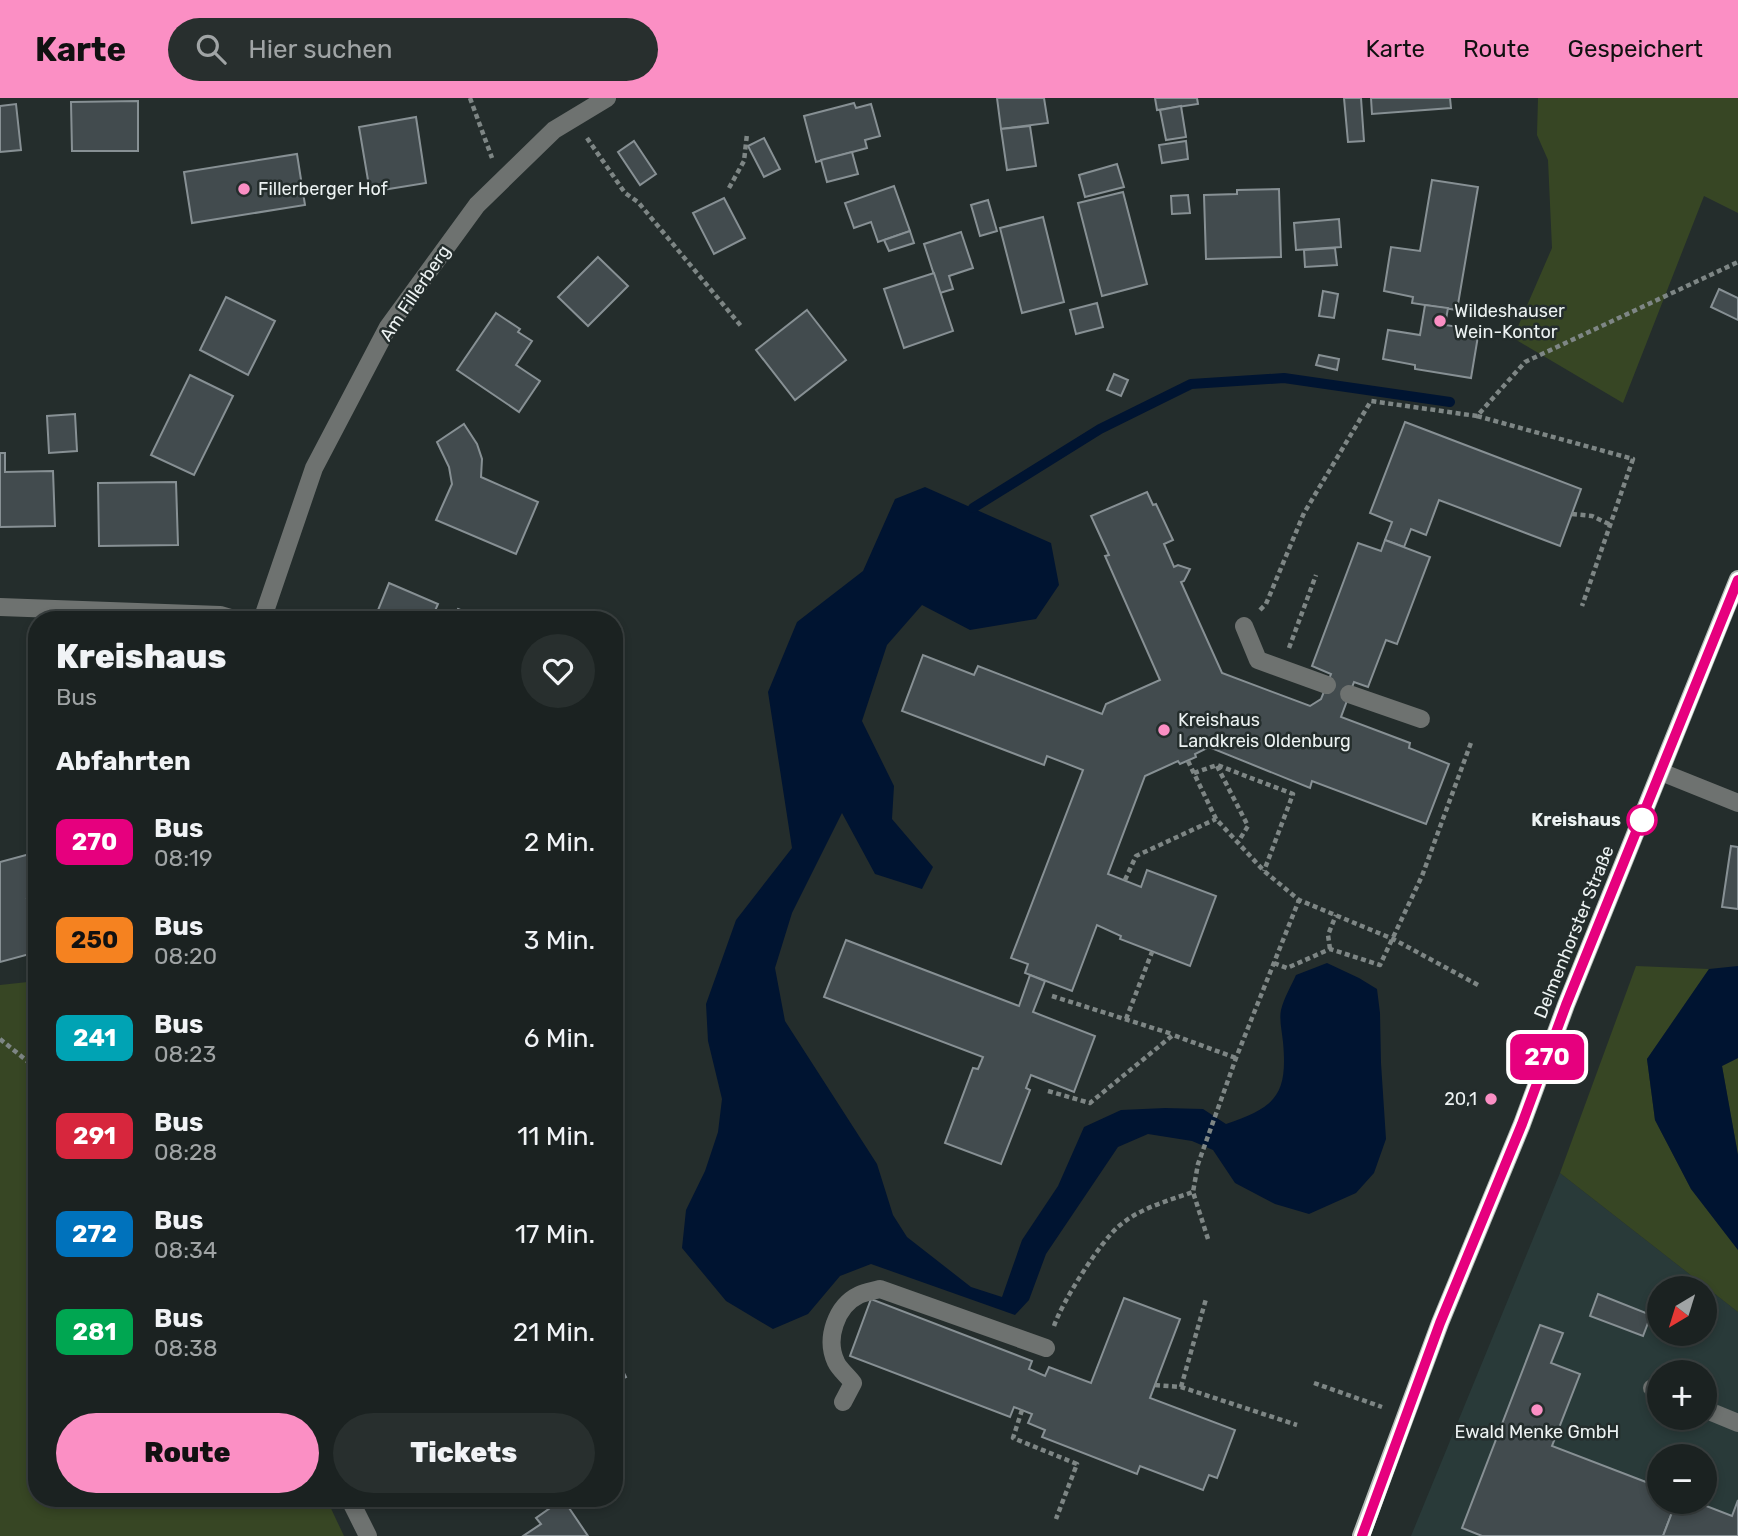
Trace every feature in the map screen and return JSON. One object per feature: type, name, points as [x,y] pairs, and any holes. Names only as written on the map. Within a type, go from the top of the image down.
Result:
[{"type":"main road","name":"Delmenhorster Straße","points":[[1362,1536],[1440,1323],[1522,1124],[1566,1005],[1738,579]]},
{"type":"street","name":"Am Fillerberg","points":[[265,611],[314,468],[388,327],[477,205],[554,130],[607,98]]},
{"type":"street","points":[[0,607],[110,611]]},
{"type":"street","points":[[1244,626],[1258,660],[1327,685]]},
{"type":"street","points":[[1349,694],[1420,719]]},
{"type":"street","points":[[1661,772],[1738,803]]},
{"type":"street","points":[[843,1402],[853,1383],[836,1364],[831,1345],[832,1331],[841,1312],[857,1296],[880,1289],[1046,1348]]},
{"type":"street","points":[[1717,1414],[1738,1423]]},
{"type":"street","points":[[354,1507],[368,1536]]},
{"type":"path","points":[[470,98],[501,182]]},
{"type":"path","points":[[573,119],[625,193],[638,202],[741,326]]},
{"type":"path","points":[[729,188],[744,161],[747,134]]},
{"type":"path","points":[[1477,416],[1525,362],[1738,262]]},
{"type":"path","points":[[1244,626],[1266,604],[1304,513],[1370,401],[1477,416],[1633,459],[1582,606]]},
{"type":"path","points":[[1572,514],[1592,516],[1611,525]]},
{"type":"path","points":[[1281,669],[1316,575]]},
{"type":"path","points":[[1274,963],[1287,968],[1330,949],[1380,965],[1422,876],[1472,740]]},
{"type":"path","points":[[1188,761],[1216,819],[1264,871],[1299,900],[1393,939],[1478,985]]},
{"type":"path","points":[[1193,773],[1217,765],[1293,794],[1264,871]]},
{"type":"path","points":[[1217,765],[1248,827],[1238,842]]},
{"type":"path","points":[[1125,880],[1136,856],[1216,819]]},
{"type":"path","points":[[1208,1239],[1193,1192],[1198,1164],[1236,1058],[1299,900]]},
{"type":"path","points":[[1330,949],[1328,935],[1336,915]]},
{"type":"path","points":[[1126,1019],[1152,952]]},
{"type":"path","points":[[1052,996],[1236,1058]]},
{"type":"path","points":[[1048,1091],[1090,1103],[1173,1035]]},
{"type":"path","points":[[0,1039],[28,1062]]},
{"type":"path","points":[[1046,1348],[1060,1308],[1118,1227],[1147,1208],[1193,1192]]},
{"type":"path","points":[[1181,1387],[1206,1299]]},
{"type":"path","points":[[1314,1383],[1406,1416]]},
{"type":"path","points":[[1155,1385],[1181,1387],[1297,1425]]},
{"type":"path","points":[[1022,1410],[1013,1438],[1077,1464],[1056,1519]]},
{"type":"shaded area","points":[[1560,1173],[1692,1276],[1647,1276],[1647,1346],[1717,1346],[1717,1296],[1738,1312],[1738,1536],[1411,1536]]},
{"type":"green space","points":[[1538,98],[1738,98],[1738,213],[1704,196],[1623,403],[1513,338],[1552,248],[1548,160],[1537,135]]},
{"type":"green space","points":[[1636,966],[1709,969],[1647,1059],[1655,1120],[1691,1189],[1738,1250],[1738,1312],[1717,1296],[1717,1276],[1692,1276],[1560,1173]]},
{"type":"green space","points":[[28,982],[28,1507],[330,1507],[344,1536],[0,1536],[0,985]]},
{"type":"green space","points":[[1738,1058],[1738,1155],[1722,1066]]},
{"type":"water","points":[[925,487],[1051,543],[1059,585],[1036,619],[970,630],[922,605],[887,645],[862,721],[894,786],[892,819],[933,867],[922,889],[875,874],[842,813],[792,913],[775,968],[785,1021],[877,1164],[893,1215],[907,1237],[971,1287],[1002,1297],[1022,1240],[1058,1186],[1084,1127],[1121,1110],[1165,1108],[1203,1109],[1226,1124],[1267,1105],[1275,1097],[1283,1075],[1280,1017],[1286,997],[1296,975],[1327,963],[1377,989],[1386,1139],[1374,1173],[1356,1193],[1309,1214],[1275,1204],[1235,1183],[1213,1150],[1192,1141],[1148,1134],[1118,1147],[1046,1254],[1029,1300],[1015,1315],[871,1264],[840,1276],[808,1314],[773,1329],[726,1301],[682,1248],[686,1210],[705,1171],[718,1132],[722,1099],[708,1041],[706,1004],[736,920],[792,848],[768,692],[797,622],[863,571],[895,499]]},
{"type":"water","points":[[1738,966],[1738,1058],[1722,1066],[1738,1155],[1738,1250],[1691,1189],[1655,1120],[1647,1059],[1709,969]]},
{"type":"building","points":[[997,98],[1044,98],[1048,123],[1001,129]]},
{"type":"building","points":[[1155,98],[1197,98],[1198,104],[1157,110]]},
{"type":"building","points":[[1344,98],[1361,98],[1364,141],[1348,142]]},
{"type":"building","points":[[1371,98],[1450,98],[1451,108],[1372,114]]},
{"type":"building","points":[[138,101],[138,151],[72,151],[71,102]]},
{"type":"building","points":[[854,103],[856,108],[871,104],[880,136],[865,140],[867,148],[816,162],[804,116]]},
{"type":"building","points":[[16,104],[21,150],[0,152],[0,106]]},
{"type":"building","points":[[1181,106],[1186,137],[1166,140],[1160,110]]},
{"type":"building","points":[[416,117],[426,183],[370,192],[359,127]]},
{"type":"building","points":[[1030,126],[1036,166],[1007,170],[1001,129]]},
{"type":"building","points":[[764,138],[780,169],[764,177],[748,146]]},
{"type":"building","points":[[634,141],[656,174],[640,185],[618,152]]},
{"type":"building","points":[[1186,141],[1188,159],[1162,163],[1159,145]]},
{"type":"building","points":[[852,152],[858,174],[827,182],[821,160]]},
{"type":"building","name":"Fillerberger Hof","points":[[297,154],[305,205],[192,223],[184,172]]},
{"type":"building","points":[[1117,164],[1124,187],[1085,197],[1079,175]]},
{"type":"building","points":[[1432,180],[1478,187],[1457,310],[1412,303],[1413,297],[1384,291],[1391,247],[1420,251]]},
{"type":"building","points":[[894,186],[910,231],[878,242],[871,222],[854,228],[845,203]]},
{"type":"building","points":[[1279,189],[1281,257],[1206,259],[1204,195],[1237,194],[1237,190]]},
{"type":"building","points":[[1123,192],[1147,284],[1102,296],[1078,203]]},
{"type":"building","points":[[1188,195],[1190,213],[1172,214],[1171,196]]},
{"type":"building","points":[[724,198],[745,238],[714,254],[693,213]]},
{"type":"building","points":[[988,200],[997,231],[980,236],[971,205]]},
{"type":"building","points":[[1043,217],[1064,302],[1022,313],[1000,228]]},
{"type":"building","points":[[1339,219],[1341,247],[1296,250],[1294,223]]},
{"type":"building","points":[[910,231],[914,243],[889,251],[884,240]]},
{"type":"building","points":[[961,232],[973,268],[949,276],[953,289],[940,293],[924,244]]},
{"type":"building","points":[[1335,248],[1337,265],[1305,267],[1304,250]]},
{"type":"building","points":[[598,257],[628,286],[588,326],[558,297]]},
{"type":"building","points":[[934,273],[953,331],[904,348],[884,289]]},
{"type":"building","points":[[1719,289],[1738,298],[1738,320],[1711,307]]},
{"type":"building","points":[[1323,291],[1338,294],[1334,318],[1319,316]]},
{"type":"building","points":[[226,297],[275,321],[248,375],[200,350]]},
{"type":"building","points":[[1097,303],[1103,327],[1076,334],[1070,310]]},
{"type":"building","points":[[1425,305],[1448,308],[1445,325],[1479,330],[1471,378],[1415,369],[1415,365],[1383,359],[1388,330],[1420,335]]},
{"type":"building","points":[[807,310],[846,360],[795,400],[756,350]]},
{"type":"building","points":[[496,313],[520,329],[518,332],[532,341],[516,365],[540,381],[519,412],[457,370]]},
{"type":"building","points":[[1319,355],[1339,359],[1337,370],[1316,365]]},
{"type":"building","points":[[1114,374],[1128,380],[1121,396],[1107,390]]},
{"type":"building","points":[[190,375],[233,396],[194,475],[151,455]]},
{"type":"building","points":[[75,414],[77,451],[49,453],[47,416]]},
{"type":"building","points":[[1405,422],[1581,489],[1560,546],[1439,500],[1426,535],[1411,529],[1404,547],[1385,540],[1392,522],[1370,513]]},
{"type":"building","points":[[464,424],[477,444],[482,459],[481,477],[538,502],[516,554],[436,520],[452,484],[449,467],[437,442]]},
{"type":"building","points":[[0,453],[5,453],[5,472],[53,471],[55,526],[0,527]]},
{"type":"building","points":[[176,482],[178,545],[99,546],[98,483]]},
{"type":"building","name":"Kreishaus Landkreis Oldenburg","points":[[1147,492],[1153,505],[1156,504],[1173,540],[1164,544],[1174,567],[1178,565],[1190,569],[1181,582],[1222,673],[1310,706],[1321,699],[1331,674],[1312,666],[1358,543],[1381,551],[1385,540],[1430,557],[1397,644],[1386,640],[1368,687],[1354,682],[1341,717],[1410,743],[1409,748],[1449,764],[1426,824],[1312,781],[1310,788],[1209,747],[1195,754],[1196,757],[1180,764],[1178,761],[1145,776],[1108,874],[1141,887],[1147,870],[1216,896],[1190,966],[1120,939],[1121,936],[1097,925],[1072,991],[1025,973],[1028,964],[1011,958],[1083,770],[1047,756],[1044,765],[902,711],[923,655],[974,675],[978,666],[1102,714],[1106,704],[1160,680],[1105,556],[1109,555],[1091,516]]},
{"type":"building","points":[[389,583],[438,604],[435,611],[378,611]]},
{"type":"building","points":[[1731,846],[1738,847],[1738,909],[1722,907]]},
{"type":"building","points":[[28,854],[28,954],[0,962],[0,862]]},
{"type":"building","points":[[846,940],[1019,1006],[1030,975],[1045,981],[1033,1012],[1095,1036],[1074,1092],[1031,1075],[1026,1088],[1030,1090],[1001,1164],[945,1143],[973,1068],[978,1069],[983,1057],[824,997]]},
{"type":"building","points":[[1598,1294],[1647,1313],[1647,1326],[1643,1336],[1590,1316]]},
{"type":"building","points":[[1124,1298],[1180,1319],[1150,1398],[1235,1430],[1217,1478],[1209,1475],[1203,1490],[1140,1466],[1137,1474],[1042,1437],[1045,1430],[1028,1423],[1032,1414],[1014,1407],[1010,1417],[850,1356],[871,1299],[1032,1361],[1029,1369],[1045,1376],[1049,1367],[1091,1383]]},
{"type":"building","name":"Ewald Menke GmbH","points":[[1540,1325],[1563,1333],[1551,1363],[1580,1374],[1552,1446],[1647,1482],[1647,1514],[1671,1514],[1663,1536],[1482,1536],[1462,1528]]},
{"type":"building","points":[[1738,1500],[1738,1536],[1663,1536],[1671,1514],[1717,1514],[1717,1510],[1732,1516]]},
{"type":"building","points":[[552,1507],[568,1507],[588,1536],[523,1536],[541,1524],[536,1518]]},
{"type":"waterway","points":[[973,508],[1100,429],[1191,384],[1284,378],[1450,402]]},
{"type":"bus line","name":"270","points":[[1362,1536],[1440,1323],[1738,580]]},
{"type":"place","name":"Fillerberger Hof","points":[[244,189]]},
{"type":"place","name":"Wildeshauser Wein-Kontor","points":[[1440,321]]},
{"type":"place","name":"Kreishaus Landkreis Oldenburg","points":[[1164,730]]},
{"type":"place","name":"Kreishaus","points":[[1642,820]]},
{"type":"place","name":"20,1","points":[[1491,1099]]},
{"type":"place","name":"Ewald Menke GmbH","points":[[1537,1410]]}]
